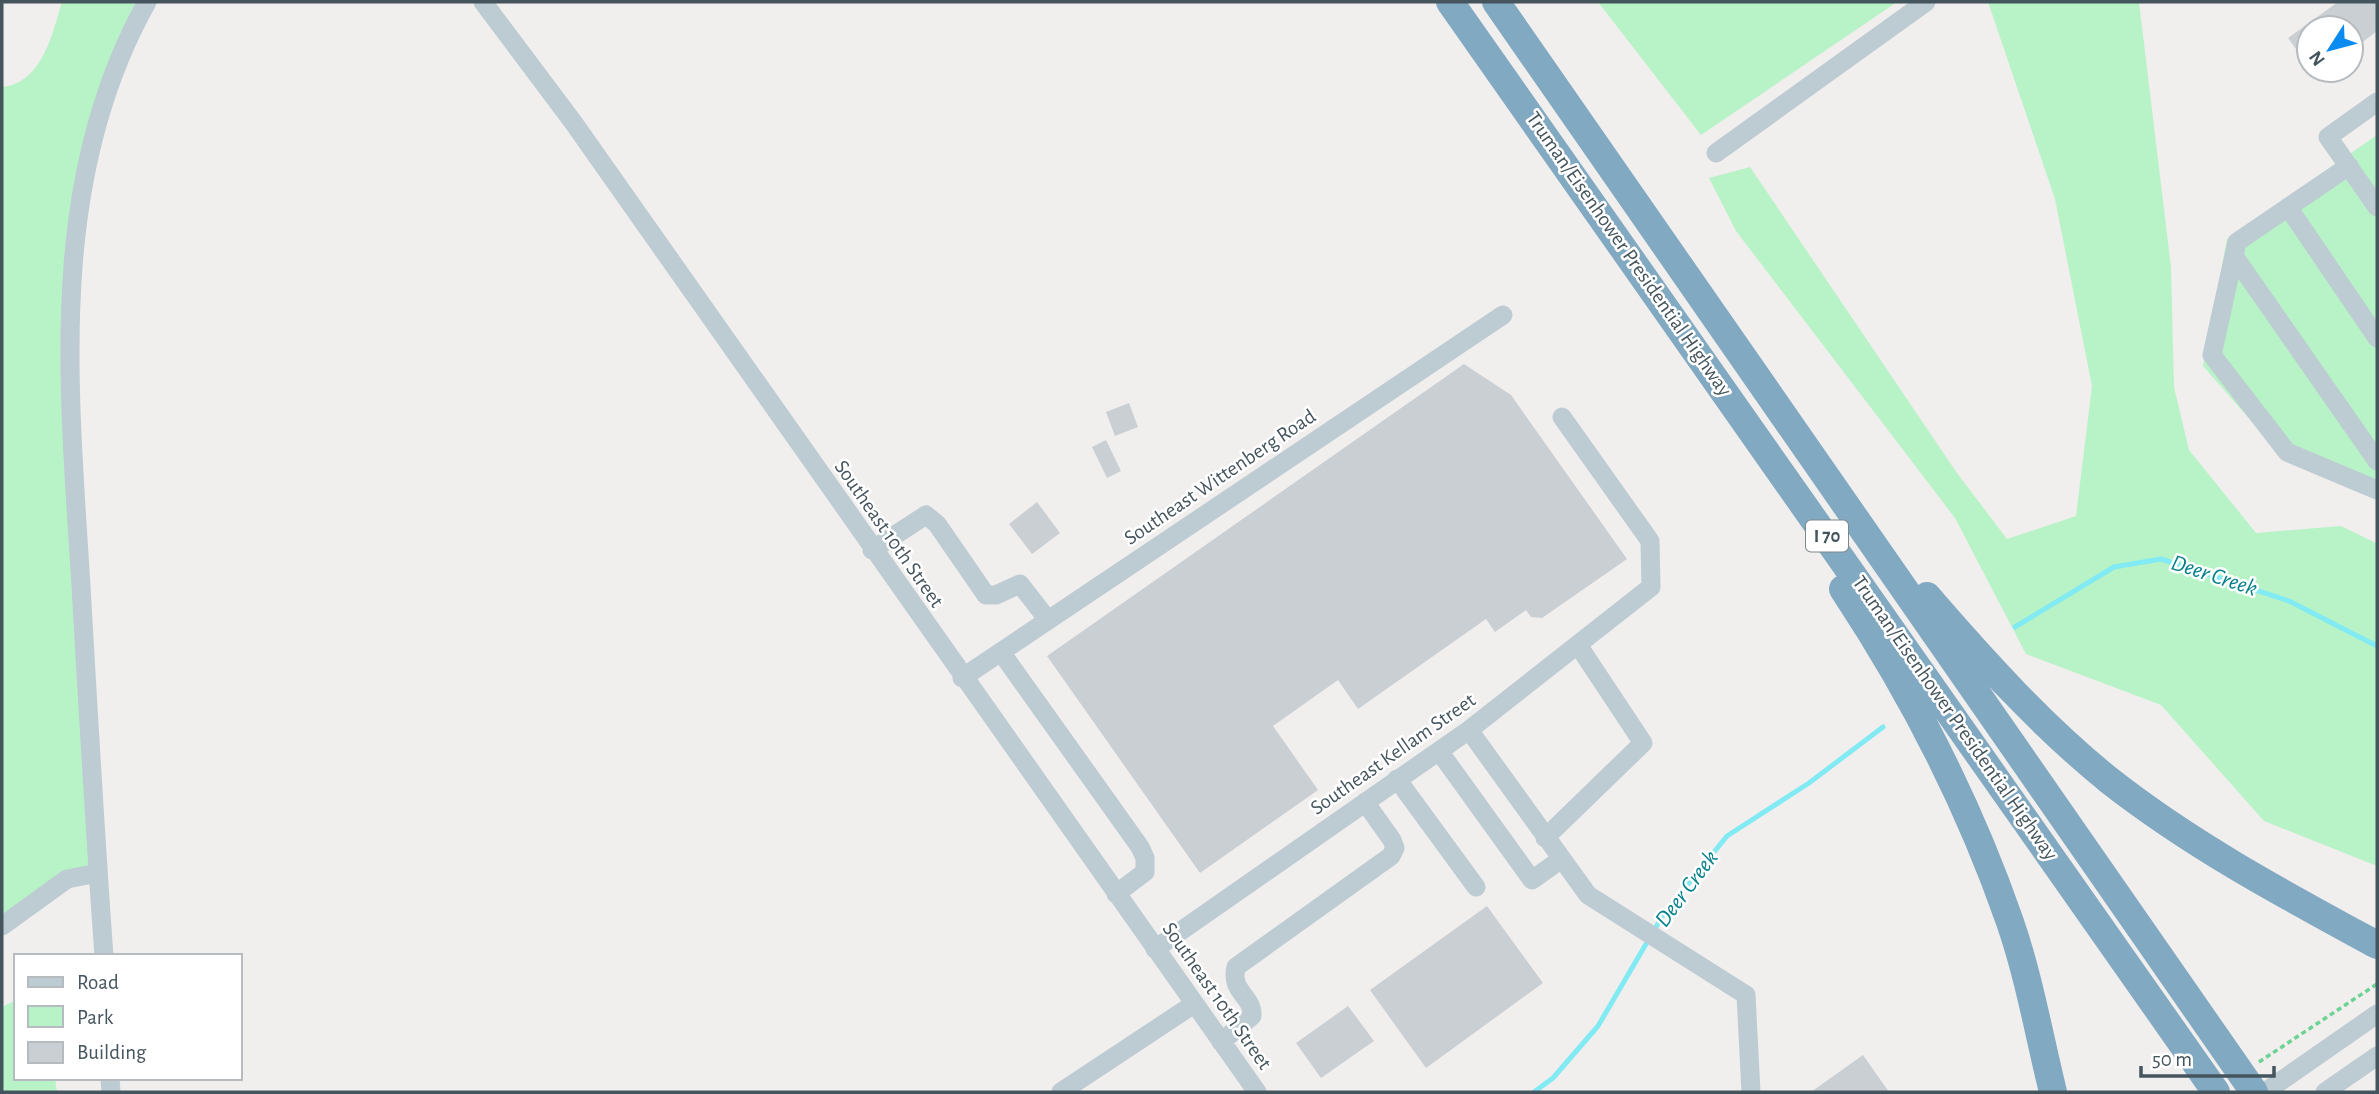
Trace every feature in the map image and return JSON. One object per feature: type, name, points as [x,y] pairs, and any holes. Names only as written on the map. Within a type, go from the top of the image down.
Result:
[{"type":"highway","name":"Truman/Eisenhower Presidential Highway","points":[[1450,2],[1736,405],[2209,1082]]},
{"type":"highway","name":"Truman/Eisenhower Presidential Highway","points":[[1496,2],[1815,464],[2243,1072]]},
{"type":"highway","points":[[1736,405],[1798,522],[1899,680],[1958,792],[2010,922],[2053,1092]]},
{"type":"highway","points":[[1815,464],[1962,637],[2075,751],[2149,810],[2217,856],[2377,945]]},
{"type":"street","points":[[104,954],[69,387],[71,262],[93,136],[109,87],[147,2]]},
{"type":"street","name":"Southeast 10th Street","points":[[483,2],[573,122],[962,678],[1257,1092]]},
{"type":"street","points":[[1716,153],[1926,2]]},
{"type":"street","points":[[2377,102],[2328,137],[2377,207]]},
{"type":"street","points":[[2349,166],[2237,242],[2212,355],[2287,452],[2377,490]]},
{"type":"street","points":[[2288,208],[2377,338]]},
{"type":"street","points":[[2234,256],[2377,461]]},
{"type":"street","name":"Southeast Wittenberg Road","points":[[962,678],[1503,315]]},
{"type":"street","name":"Southeast Kellam Street","points":[[1155,949],[1469,730],[1651,587],[1650,541],[1562,418]]},
{"type":"street","points":[[872,550],[926,515],[937,524],[986,595],[996,595],[1020,584],[1048,620]]},
{"type":"street","points":[[1545,838],[1643,743],[1578,645]]},
{"type":"street","points":[[1001,652],[1140,847],[1145,858],[1145,872],[1116,894]]},
{"type":"street","points":[[1469,730],[1560,860],[1588,895],[1602,907],[1746,995],[1751,1092]]},
{"type":"street","points":[[1439,751],[1532,880],[1560,860]]},
{"type":"street","points":[[1397,779],[1476,887]]},
{"type":"street","points":[[1221,1042],[1252,1016],[1252,1009],[1236,985],[1236,967],[1391,856],[1395,848],[1392,841],[1365,802]]},
{"type":"street","points":[[2,926],[67,879],[98,873]]},
{"type":"street","points":[[1061,1092],[1194,1004]]},
{"type":"street","points":[[2265,1092],[2377,1014]]},
{"type":"street","points":[[2325,1092],[2377,1056]]},
{"type":"path","points":[[2243,1072],[2377,984]]},
{"type":"green space","points":[[62,2],[147,2],[124,49],[70,262],[98,873],[2,926],[2,87],[16,84],[36,67],[49,42]]},
{"type":"green space","points":[[1598,2],[1897,2],[1701,135]]},
{"type":"green space","points":[[1988,2],[2139,2],[2171,267],[2174,387],[2189,450],[2256,533],[2341,526],[2376,543],[2377,866],[2264,821],[2161,705],[2026,654],[1955,518],[1736,231],[1709,178],[1750,167],[1957,473],[2007,539],[2076,516],[2092,386],[2055,199]]},
{"type":"green space","points":[[2377,135],[2377,500],[2281,455],[2203,366],[2227,239]]},
{"type":"green space","points":[[14,1001],[14,1080],[55,1080],[57,1092],[2,1092],[2,1007]]},
{"type":"building","points":[[2338,2],[2377,2],[2377,31],[2365,40],[2365,14],[2321,14]]},
{"type":"building","points":[[2295,33],[2295,48],[2288,38]]},
{"type":"building","points":[[1464,364],[1511,395],[1627,559],[1542,618],[1531,617],[1526,610],[1495,632],[1486,619],[1358,709],[1338,680],[1273,726],[1318,790],[1200,873],[1047,656]]},
{"type":"building","points":[[1129,403],[1138,427],[1115,436],[1106,412]]},
{"type":"building","points":[[1106,440],[1121,471],[1107,478],[1092,447]]},
{"type":"building","points":[[1037,502],[1060,533],[1032,554],[1009,524]]},
{"type":"building","points":[[1487,906],[1543,983],[1426,1068],[1370,990]]},
{"type":"building","points":[[1348,1006],[1374,1041],[1321,1078],[1296,1043]]},
{"type":"building","points":[[1863,1055],[1889,1092],[1811,1092]]},
{"type":"waterway","name":"Deer Creek","points":[[2015,627],[2114,567],[2161,559],[2289,601],[2377,646]]},
{"type":"waterway","name":"Deer Creek","points":[[1534,1092],[1553,1078],[1598,1026],[1663,915],[1727,836],[1809,783],[1883,727]]}]
